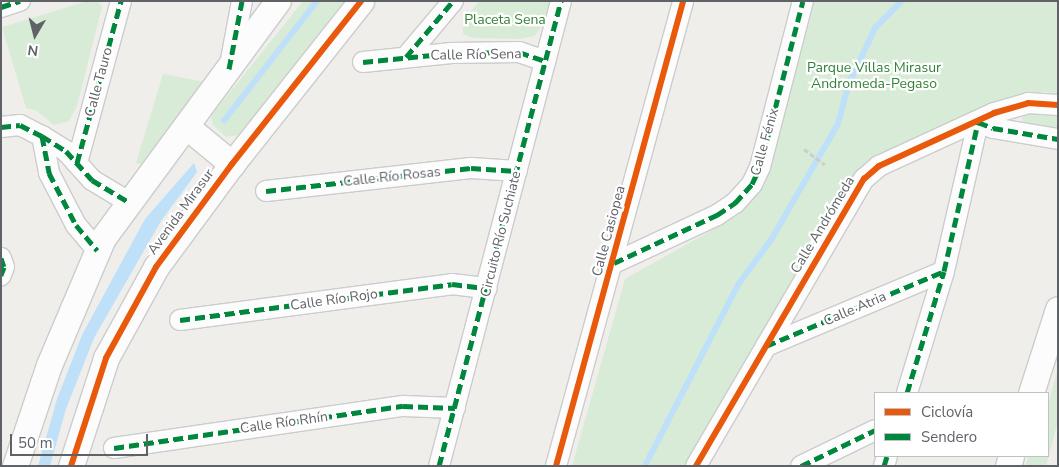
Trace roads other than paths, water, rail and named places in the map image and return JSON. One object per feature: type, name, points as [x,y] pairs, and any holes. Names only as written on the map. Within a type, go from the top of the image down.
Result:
[{"type":"street","points":[[1,6],[20,1]]},
{"type":"street","name":"Calle Tauro","points":[[77,163],[121,1]]},
{"type":"street","points":[[229,69],[242,1]]},
{"type":"street","points":[[15,466],[49,365],[100,244],[126,202],[186,126],[278,1]]},
{"type":"street","name":"Avenida Mirasur","points":[[71,466],[94,391],[125,320],[156,267],[232,164],[361,1]]},
{"type":"street","name":"Calle Río Sena","points":[[406,57],[453,1]]},
{"type":"street","name":"Circuito Río Suchiate","points":[[439,466],[488,288],[561,1]]},
{"type":"street","name":"Calle Casiopea","points":[[556,466],[614,263],[683,1]]},
{"type":"street","name":"Calle Fénix","points":[[614,263],[717,214],[735,203],[752,184],[760,167],[802,1]]},
{"type":"street","name":"Calle Río Sena","points":[[363,62],[452,53],[520,52],[545,61]]},
{"type":"street","name":"Calle Andrómeda","points":[[696,466],[864,179],[879,166],[994,113],[1028,103],[1058,105]]},
{"type":"street","points":[[907,392],[944,271],[978,122],[993,128],[1058,139]]},
{"type":"street","points":[[1,127],[20,126],[42,136],[77,163],[92,180],[126,202]]},
{"type":"street","points":[[186,126],[232,164]]},
{"type":"street","points":[[42,136],[49,173],[76,225],[100,244]]},
{"type":"street","name":"Calle Río Rosas","points":[[266,191],[471,168],[517,171]]},
{"type":"street","points":[[1,258],[4,268],[1,275]]},
{"type":"street","name":"Calle Atria","points":[[766,346],[944,271]]},
{"type":"street","name":"Calle Río Rojo","points":[[180,320],[452,284],[488,288]]},
{"type":"street","points":[[1031,392],[1058,309]]},
{"type":"street","name":"Calle Río Rhín","points":[[114,448],[403,406],[455,408]]},
{"type":"street","points":[[801,466],[874,430]]},
{"type":"water","points":[[194,163],[197,172],[161,221],[94,338],[66,409],[50,466],[38,466],[57,399],[82,335],[145,219]]},
{"type":"waterway","points":[[224,121],[317,1]]},
{"type":"waterway","points":[[645,466],[738,285],[771,240],[838,124],[848,86],[875,28],[902,1]]},
{"type":"park label","name":"Placeta Sena","points":[[505,20]]},
{"type":"park label","name":"Parque Villas Mirasur Andromeda-Pegaso","points":[[874,76]]}]
